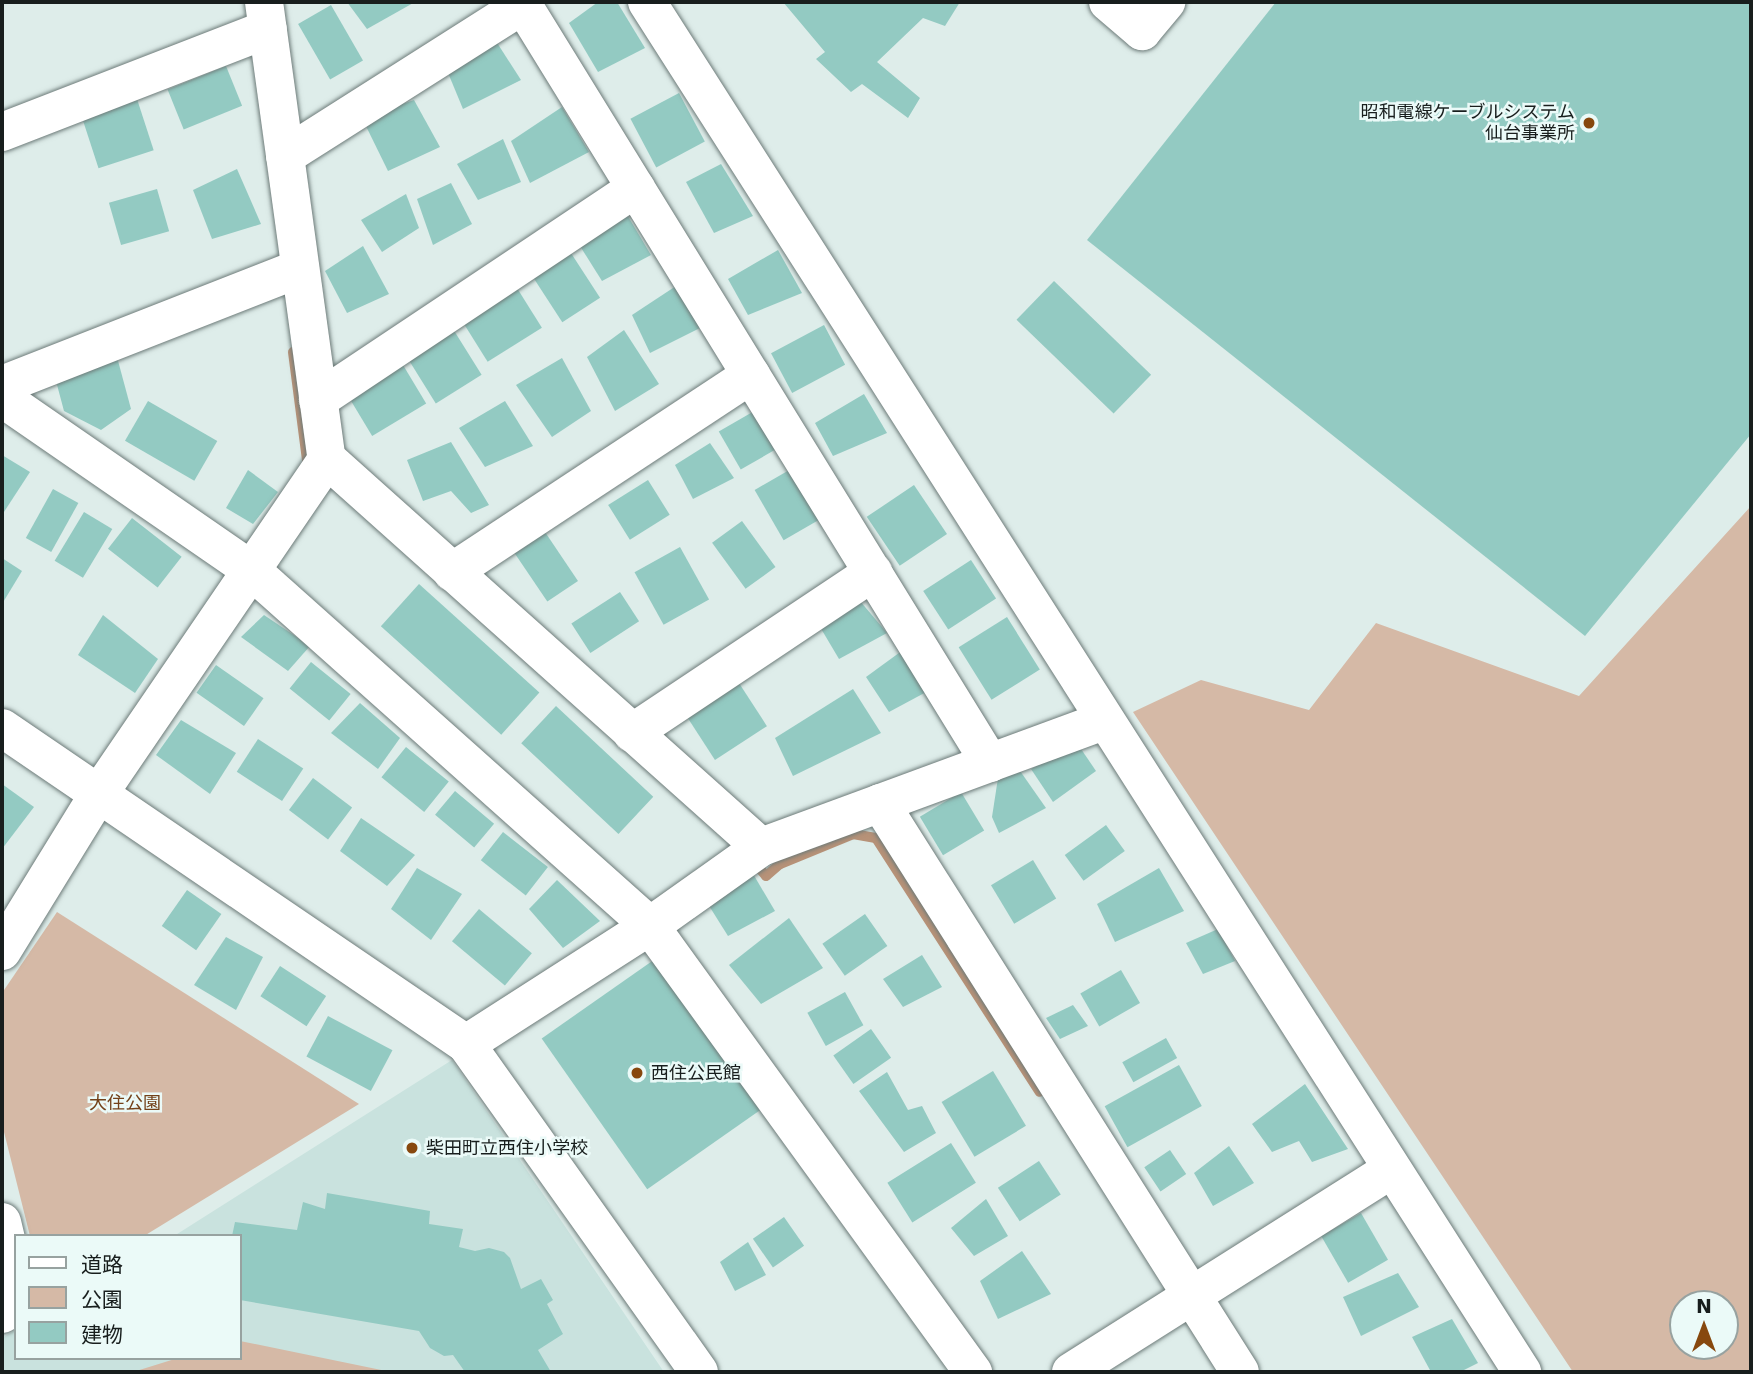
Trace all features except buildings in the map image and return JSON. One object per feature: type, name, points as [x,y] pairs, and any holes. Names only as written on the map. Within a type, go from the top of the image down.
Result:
[{"type":"street","points":[[647,2],[1390,1170],[1522,1372]]},
{"type":"street","points":[[1108,2],[1143,31],[1166,2]]},
{"type":"street","points":[[285,156],[522,3],[990,763]]},
{"type":"street","points":[[2,132],[259,25],[285,156],[288,273],[318,400],[320,470],[99,795],[2,951]]},
{"type":"street","points":[[318,400],[636,188]]},
{"type":"street","points":[[2,385],[288,273]]},
{"type":"street","points":[[452,572],[751,375]]},
{"type":"street","points":[[2,398],[251,570],[650,926],[973,1372]]},
{"type":"street","points":[[320,470],[452,572],[761,847]]},
{"type":"street","points":[[632,733],[873,572]]},
{"type":"street","points":[[466,1044],[650,926],[761,847],[1104,721]]},
{"type":"street","points":[[2,728],[466,1044],[699,1372]]},
{"type":"street","points":[[880,803],[1240,1372]]},
{"type":"street","points":[[1071,1372],[1390,1170]]},
{"type":"street","points":[[2,1222],[14,1273]]},
{"type":"shaded area","name":"柴田町立西住小学校","points":[[452,1060],[664,1372],[2,1372],[2,1338],[14,1331],[14,1360],[242,1360],[242,1234],[177,1234]]},
{"type":"green space","points":[[1751,506],[1751,1372],[1573,1372],[1133,712],[1201,680],[1309,710],[1376,623],[1579,696]]},
{"type":"green space","name":"大住公園","points":[[57,912],[359,1104],[147,1234],[30,1234],[2,1124],[2,993]]},
{"type":"green space","points":[[242,1341],[391,1372],[133,1372],[172,1360],[242,1360]]},
{"type":"waterway","points":[[293,352],[308,468]]},
{"type":"waterway","points":[[760,869],[766,876],[780,864],[853,834],[876,838],[1040,1092]]},
{"type":"place","name":"昭和電線ケーブルシステム 仙台事業所","points":[[1589,123]]},
{"type":"place","name":"西住公民館","points":[[637,1073]]},
{"type":"place","name":"柴田町立西住小学校","points":[[412,1148]]}]
